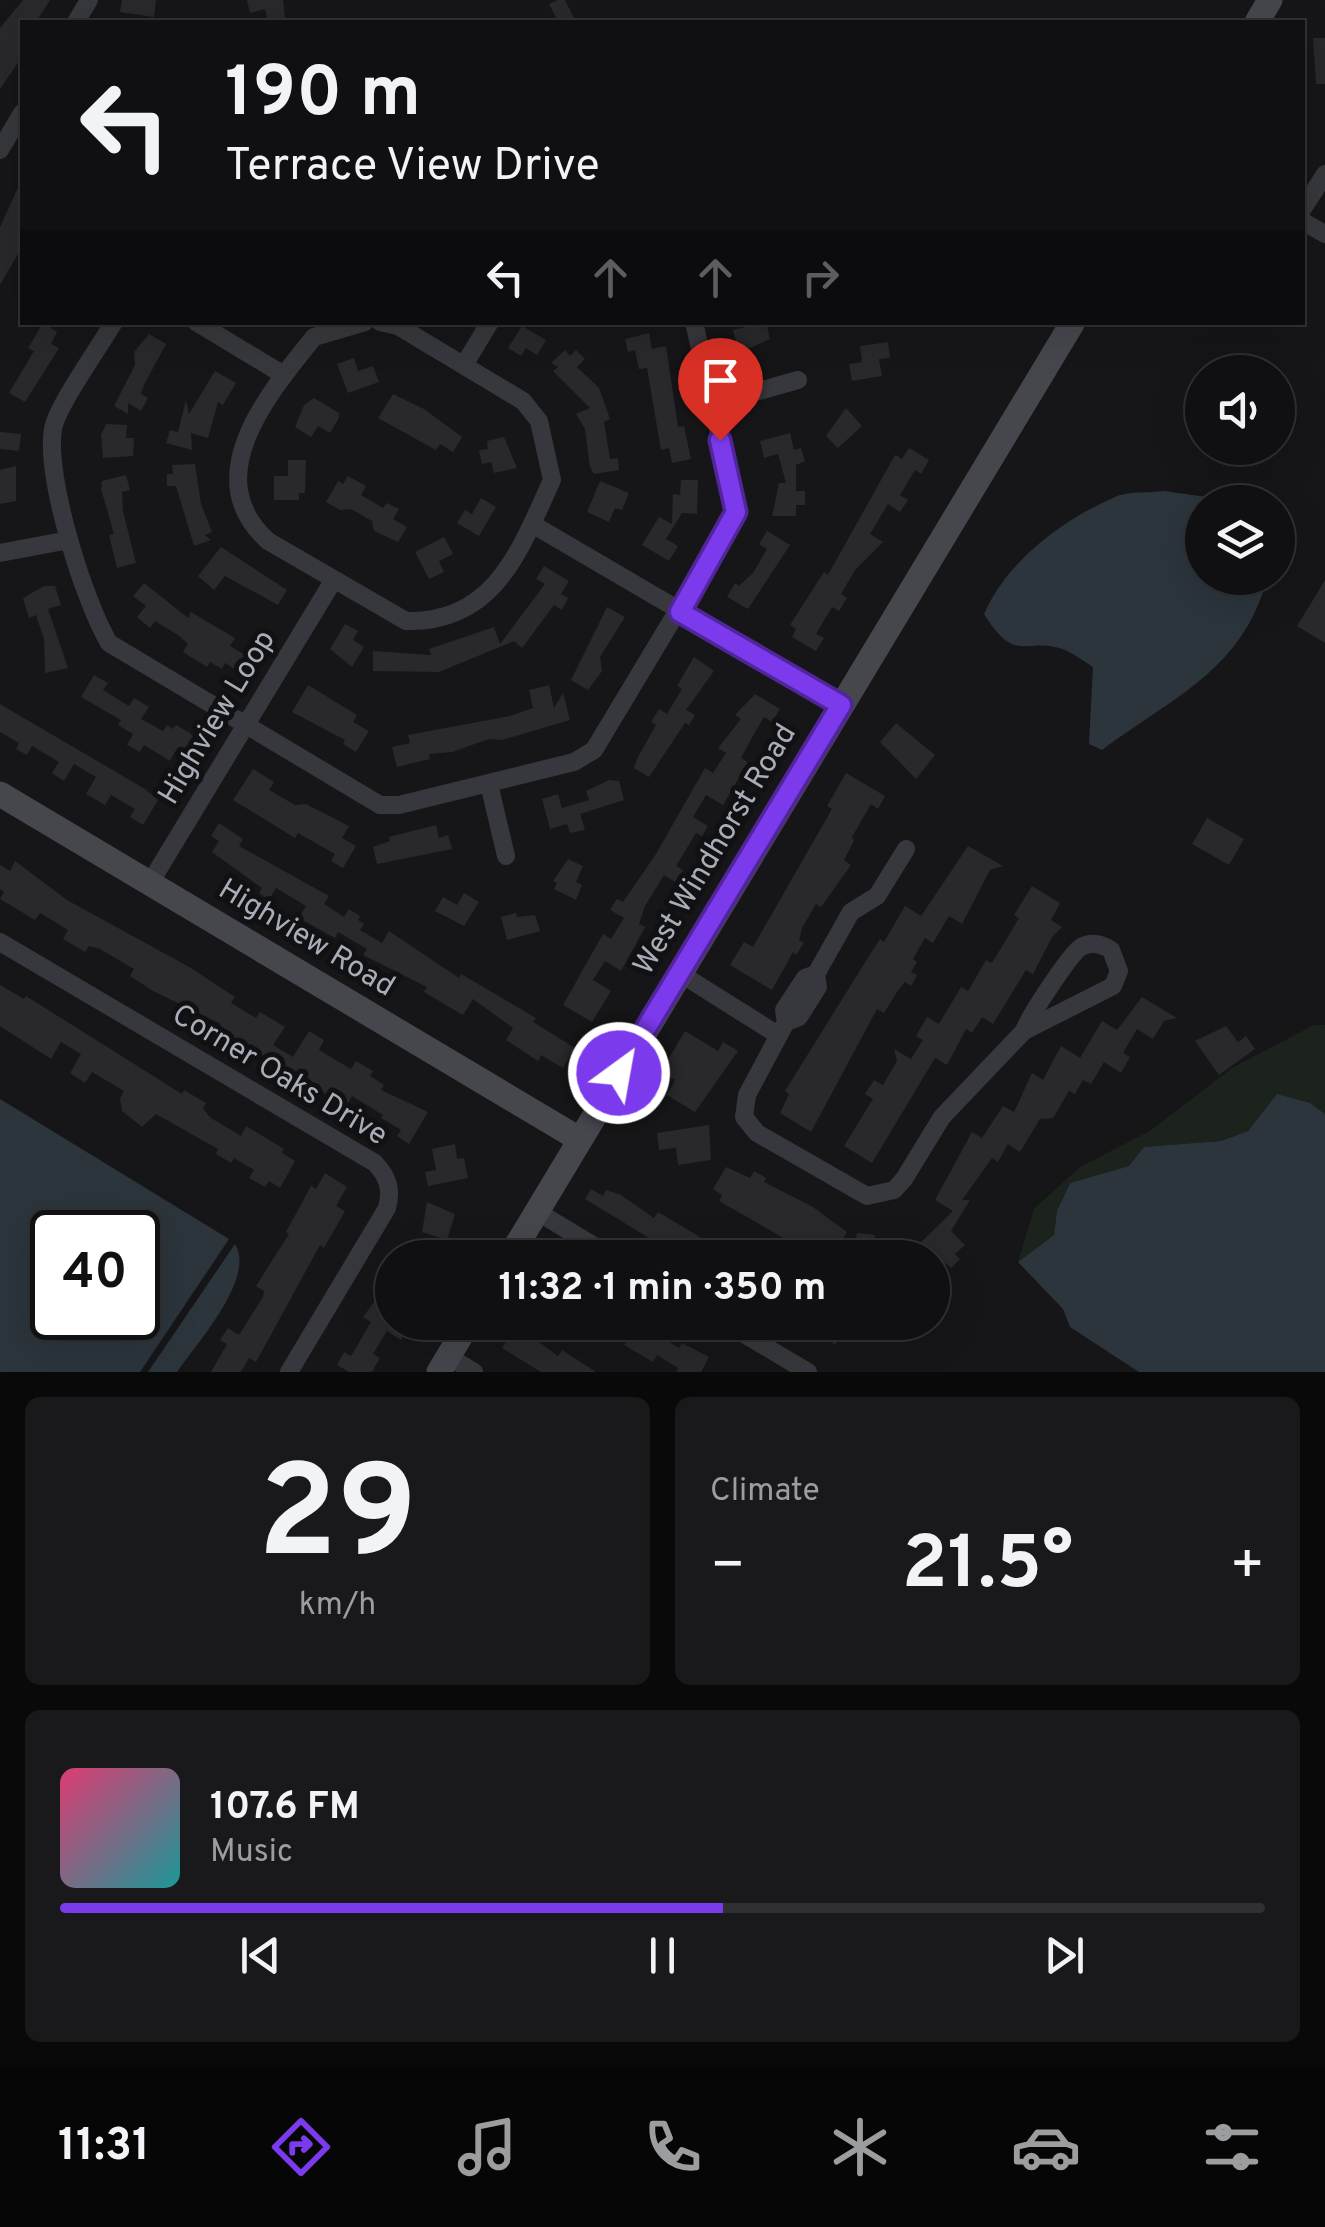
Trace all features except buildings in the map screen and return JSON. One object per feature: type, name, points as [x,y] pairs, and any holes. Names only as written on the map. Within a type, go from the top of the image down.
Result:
[{"type":"street","points":[[0,150],[20,115]]},
{"type":"street","points":[[1305,205],[1325,174]]},
{"type":"street","points":[[112,325],[54,426],[69,540],[96,622],[109,643],[244,727],[380,805],[399,806],[574,762],[594,750],[680,612],[736,512],[695,325]]},
{"type":"street","points":[[201,325],[284,375]]},
{"type":"street","points":[[354,325],[314,337],[284,375],[244,439],[236,469],[250,525],[333,581],[406,621],[465,612],[491,593],[532,524],[552,480],[539,421],[523,401],[394,325]]},
{"type":"street","points":[[464,366],[488,325]]},
{"type":"street","name":"West Windhorst Road","points":[[519,1240],[1071,325]]},
{"type":"street","points":[[712,404],[798,380]]},
{"type":"street","points":[[532,524],[841,705]]},
{"type":"street","points":[[0,553],[69,540]]},
{"type":"street","name":"Highview Loop","points":[[150,883],[333,581]]},
{"type":"street","points":[[489,784],[506,856]]},
{"type":"street","name":"Highview Road","points":[[0,794],[578,1139]]},
{"type":"street","points":[[906,850],[877,896],[851,912],[816,974],[804,978],[784,1010],[782,1028],[746,1095],[744,1117],[749,1126],[868,1196],[894,1190],[942,1117],[1024,1032],[1113,986],[1119,971],[1111,950],[1096,944],[1079,948],[1029,1014],[1024,1032]]},
{"type":"street","name":"Corner Oaks Drive","points":[[0,942],[375,1163],[384,1173],[390,1196],[386,1208],[289,1372]]},
{"type":"street","points":[[680,974],[782,1028]]},
{"type":"street","points":[[536,1212],[583,1240]]},
{"type":"street","points":[[458,1340],[444,1364],[474,1372]]},
{"type":"street","points":[[754,1340],[808,1372]]},
{"type":"shaded area","points":[[1185,494],[1185,595],[1261,595],[1242,636],[1223,658],[1179,696],[1102,750],[1089,744],[1093,667],[1052,646],[1014,645],[995,630],[984,614],[1008,576],[1039,543],[1077,517],[1117,496]]},
{"type":"shaded area","points":[[1314,1025],[1325,1025],[1325,1114],[1310,1103],[1277,1094],[1248,1131],[1221,1141],[1144,1147],[1129,1166],[1070,1183],[1057,1211],[1054,1235],[1018,1262],[1034,1209],[1080,1167],[1150,1131],[1232,1068]]},
{"type":"shaded area","points":[[1277,1094],[1310,1103],[1325,1114],[1325,1372],[1139,1372],[1070,1327],[1063,1309],[1018,1262],[1054,1235],[1057,1211],[1070,1183],[1129,1166],[1144,1147],[1221,1141],[1248,1131]]},
{"type":"shaded area","points":[[0,1099],[229,1239],[140,1372],[0,1372]]},
{"type":"shaded area","points":[[235,1244],[238,1274],[210,1328],[177,1372],[148,1372]]},
{"type":"route","points":[[619,1073],[841,705],[680,612],[736,512],[720,440]]}]
